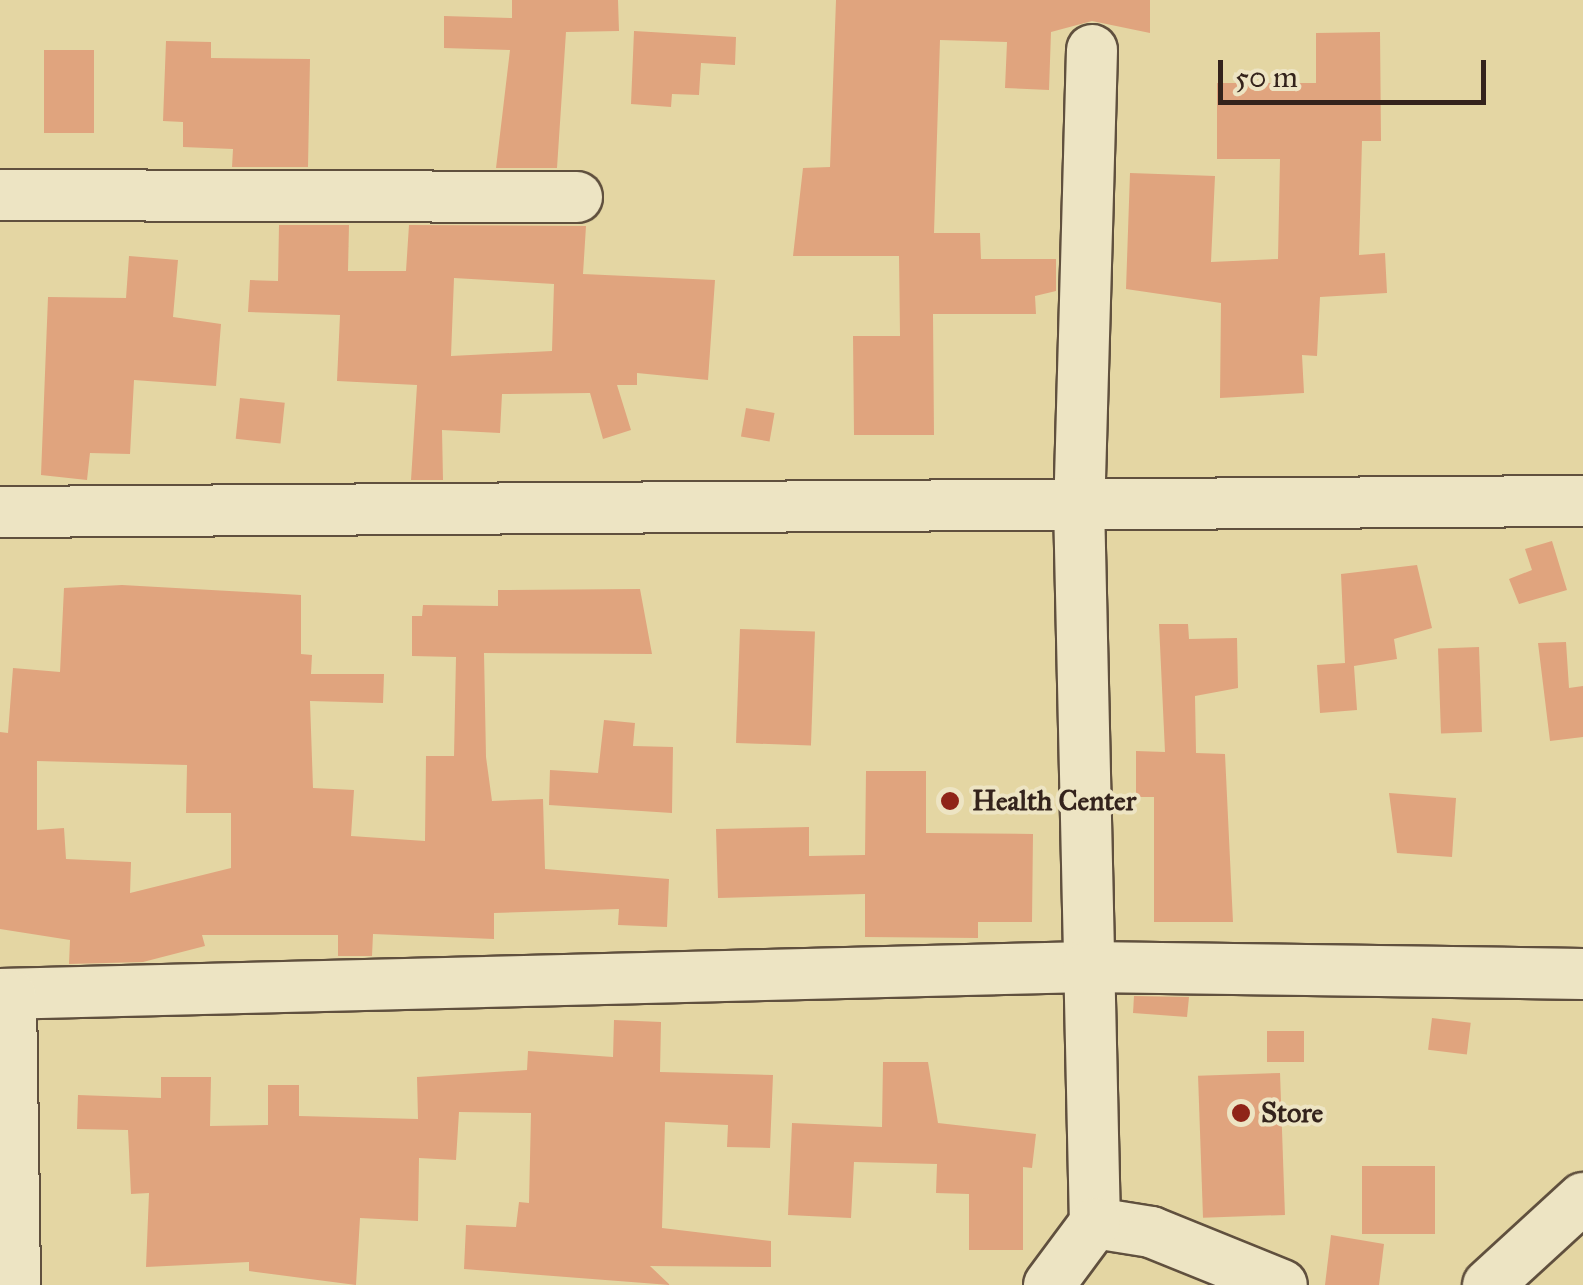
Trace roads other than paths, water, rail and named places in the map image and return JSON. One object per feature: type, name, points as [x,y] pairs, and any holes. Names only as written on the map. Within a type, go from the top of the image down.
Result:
[{"type":"street","points":[[1050,1285],[1096,1223],[1079,503],[1092,50]]},
{"type":"street","points":[[0,195],[577,196]]},
{"type":"street","points":[[0,512],[1583,501]]},
{"type":"street","points":[[15,1285],[5,995],[1088,967],[1583,974]]},
{"type":"street","points":[[1488,1285],[1583,1198]]},
{"type":"street","points":[[1096,1223],[1151,1232],[1282,1285]]},
{"type":"place","name":"Health Center","points":[[950,801]]},
{"type":"place","name":"Store","points":[[1241,1113]]}]
